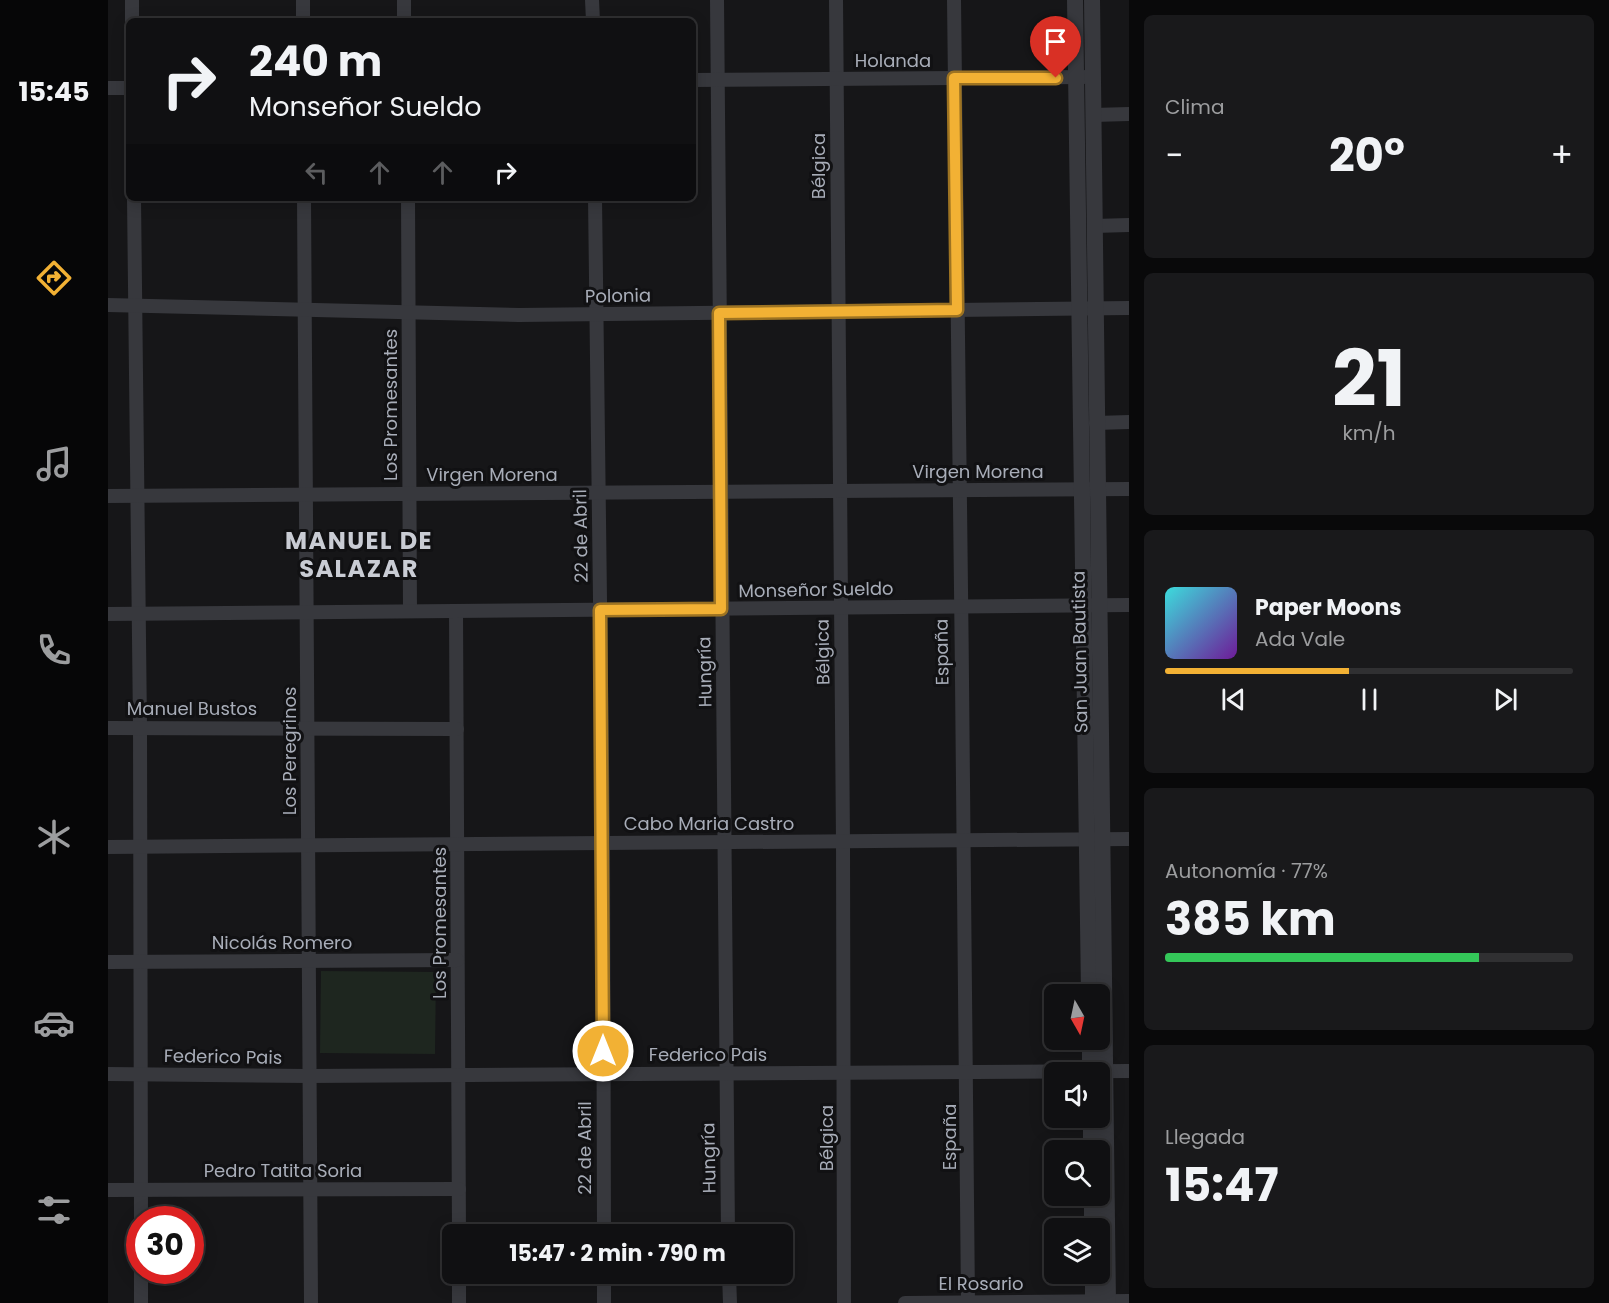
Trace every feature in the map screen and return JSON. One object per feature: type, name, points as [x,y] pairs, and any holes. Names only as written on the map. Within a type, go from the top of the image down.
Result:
[{"type":"street","points":[[132,0],[132,18]]},
{"type":"street","points":[[303,0],[303,18]]},
{"type":"street","points":[[404,0],[404,18]]},
{"type":"street","points":[[592,0],[593,18]]},
{"type":"street","name":"Hungría","points":[[717,0],[728,1224]]},
{"type":"street","name":"Bélgica","points":[[836,0],[843,842],[844,1303]]},
{"type":"street","name":"España","points":[[954,0],[959,606],[968,1072],[968,1303]]},
{"type":"street","name":"San Juan Bautista","points":[[1076,0],[1084,77],[1095,840],[1095,1062]]},
{"type":"street","name":"San Juan Bautista","points":[[1089,489],[1096,423],[1087,308],[1094,226],[1093,115],[1084,77],[1092,0]]},
{"type":"street","name":"Holanda","points":[[696,80],[1084,77]]},
{"type":"street","points":[[108,88],[126,88]]},
{"type":"street","points":[[1093,115],[1129,114]]},
{"type":"street","points":[[134,201],[140,726],[141,1206]]},
{"type":"street","name":"Los Peregrinos","points":[[304,201],[309,728],[308,1190],[310,1303]]},
{"type":"street","name":"Los Promesantes","points":[[408,201],[410,611]]},
{"type":"street","name":"22 de Abril","points":[[595,201],[603,841],[604,1224]]},
{"type":"street","points":[[1094,226],[1129,225]]},
{"type":"street","name":"Polonia","points":[[108,304],[305,310],[596,314],[1129,308]]},
{"type":"street","points":[[1096,423],[1129,422]]},
{"type":"street","name":"Virgen Morena","points":[[108,496],[1129,489]]},
{"type":"street","name":"Monseñor Sueldo","points":[[108,614],[1129,605]]},
{"type":"street","name":"Los Promesantes","points":[[456,611],[459,1224]]},
{"type":"street","name":"Manuel Bustos","points":[[108,728],[140,726],[457,729]]},
{"type":"street","name":"Cabo Maria Castro","points":[[108,847],[603,841],[843,842],[1129,839]]},
{"type":"street","name":"San Juan Bautista","points":[[1089,984],[1095,840]]},
{"type":"street","name":"Nicolás Romero","points":[[108,962],[457,960]]},
{"type":"street","name":"Federico Pais","points":[[108,1074],[308,1076],[1044,1071]]},
{"type":"street","name":"Federico Pais","points":[[1110,1071],[1129,1071]]},
{"type":"street","name":"San Juan Bautista","points":[[1096,1128],[1100,1302]]},
{"type":"street","name":"Pedro Tatita Soria","points":[[108,1190],[459,1189]]},
{"type":"street","points":[[141,1284],[141,1303]]},
{"type":"street","points":[[459,1284],[459,1303]]},
{"type":"street","points":[[604,1284],[604,1303]]},
{"type":"street","points":[[729,1284],[730,1303]]},
{"type":"street","points":[[1096,1284],[1100,1302]]},
{"type":"street","name":"El Rosario","points":[[905,1303],[1129,1300]]},
{"type":"shaded area","points":[[321,971],[436,972],[435,1054],[320,1053]]},
{"type":"district","name":"MANUEL DE SALAZAR","points":[[359,555]]},
{"type":"route","points":[[603,1051],[600,610],[721,609],[719,313],[957,310],[954,78],[1056,78]]}]
